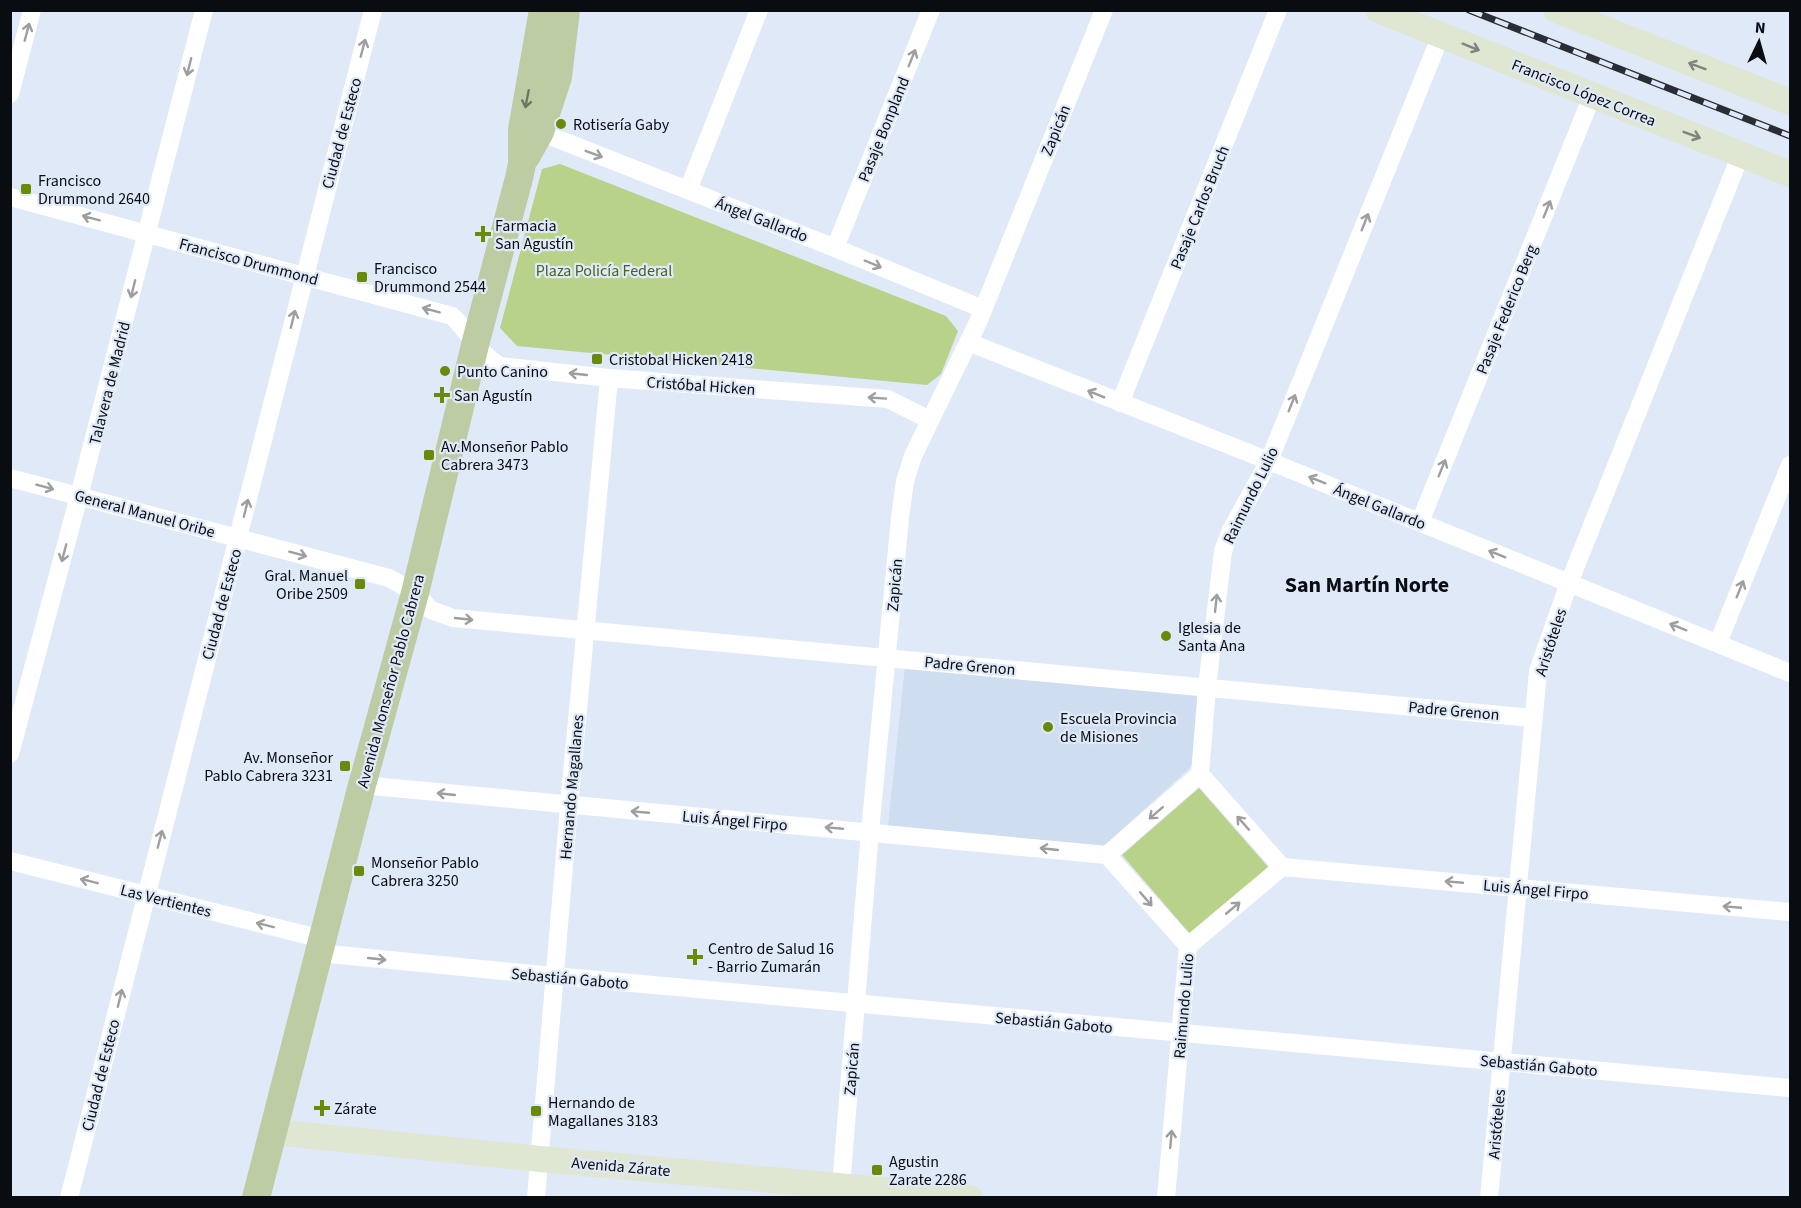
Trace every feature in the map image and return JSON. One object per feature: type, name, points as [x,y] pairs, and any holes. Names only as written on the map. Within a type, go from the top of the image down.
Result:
[{"type":"main road","name":"Avenida Monseñor Pablo Cabrera","points":[[256,1197],[362,785],[415,593],[475,345],[522,164],[522,129],[543,10]]},
{"type":"main road","name":"Avenida Monseñor Pablo Cabrera","points":[[522,164],[540,132],[558,78],[566,10]]},
{"type":"main road","name":"Francisco López Correa","points":[[1378,10],[1791,174]]},
{"type":"main road","points":[[1556,10],[1791,102]]},
{"type":"main road","name":"Avenida Zárate","points":[[273,1132],[841,1192],[970,1197]]},
{"type":"street","points":[[10,94],[32,10]]},
{"type":"street","name":"Talavera de Madrid","points":[[10,754],[204,10]]},
{"type":"street","name":"Ciudad de Esteco","points":[[69,1197],[373,10]]},
{"type":"street","name":"Avenida Monseñor Pablo Cabrera","points":[[536,10],[538,42]]},
{"type":"street","name":"Avenida Monseñor Pablo Cabrera","points":[[558,78],[578,24],[580,10]]},
{"type":"street","points":[[688,190],[759,10]]},
{"type":"street","name":"Pasaje Bonpland","points":[[835,248],[931,10]]},
{"type":"street","name":"Zapicán","points":[[841,1192],[870,831],[905,482],[913,456],[983,309],[1104,10]]},
{"type":"street","name":"Pasaje Carlos Bruch","points":[[1120,403],[1278,10]]},
{"type":"street","name":"Raimundo Lulio","points":[[1200,774],[1207,687],[1223,551],[1231,530],[1269,461],[1441,35]]},
{"type":"street","name":"Pasaje Federico Berg","points":[[1420,522],[1593,96]]},
{"type":"street","name":"Ángel Gallardo","points":[[540,132],[983,309]]},
{"type":"street","name":"Aristóteles","points":[[1489,1197],[1538,671],[1569,583],[1741,154]]},
{"type":"street","name":"Francisco Drummond","points":[[10,197],[452,316],[475,345]]},
{"type":"street","name":"Ángel Gallardo","points":[[968,342],[1269,461],[1791,673]]},
{"type":"street","name":"Cristóbal Hicken","points":[[475,345],[492,362],[500,366],[609,378],[888,399],[930,420]]},
{"type":"street","name":"Hernando Magallanes","points":[[536,1197],[569,806],[609,378]]},
{"type":"street","points":[[1718,643],[1791,465]]},
{"type":"street","name":"General Manuel Oribe","points":[[10,478],[389,578],[415,593]]},
{"type":"street","name":"Padre Grenon","points":[[415,593],[431,610],[453,618],[1533,718]]},
{"type":"street","points":[[1188,946],[1107,855],[1200,774],[1282,867]]},
{"type":"street","name":"Luis Ángel Firpo","points":[[362,785],[1107,855]]},
{"type":"street","name":"Las Vertientes","points":[[10,861],[146,896],[320,946]]},
{"type":"street","name":"Raimundo Lulio","points":[[1166,1197],[1188,946],[1282,867]]},
{"type":"street","name":"Luis Ángel Firpo","points":[[1282,867],[1791,912]]},
{"type":"street","name":"Sebastián Gaboto","points":[[320,946],[554,976],[1791,1088]]},
{"type":"shaded area","name":"Escuela Provincia de Misiones","points":[[905,666],[1200,692],[1195,763],[1104,846],[888,826]]},
{"type":"green space","name":"Plaza Policía Federal","points":[[560,164],[946,316],[958,331],[941,374],[927,385],[517,346],[500,328],[542,169]]},
{"type":"green space","points":[[1199,788],[1269,868],[1191,935],[1122,855]]},
{"type":"railway","points":[[1469,10],[1790,136]]},
{"type":"place","name":"Rotisería Gaby","points":[[561,124]]},
{"type":"place","name":"Francisco Drummond 2640","points":[[26,189]]},
{"type":"place","name":"Farmacia San Agustín","points":[[483,234]]},
{"type":"place","name":"Francisco Drummond 2544","points":[[362,277]]},
{"type":"place","name":"Cristobal Hicken 2418","points":[[597,359]]},
{"type":"place","name":"Punto Canino","points":[[445,371]]},
{"type":"place","name":"San Agustín","points":[[442,395]]},
{"type":"place","name":"Av.Monseñor Pablo Cabrera 3473","points":[[429,455]]},
{"type":"place","name":"Gral. Manuel Oribe 2509","points":[[360,584]]},
{"type":"place","name":"Iglesia de Santa Ana","points":[[1166,636]]},
{"type":"place","name":"Escuela Provincia de Misiones","points":[[1048,727]]},
{"type":"place","name":"Av. Monseñor Pablo Cabrera 3231","points":[[345,766]]},
{"type":"place","name":"Monseñor Pablo Cabrera 3250","points":[[359,871]]},
{"type":"place","name":"Centro de Salud 16 - Barrio Zumarán","points":[[695,957]]},
{"type":"place","name":"Zárate","points":[[322,1108]]},
{"type":"place","name":"Hernando de Magallanes 3183","points":[[536,1111]]},
{"type":"place","name":"Agustin Zarate 2286","points":[[877,1170]]},
{"type":"district","name":"San Martín Norte","points":[[1367,584]]}]
